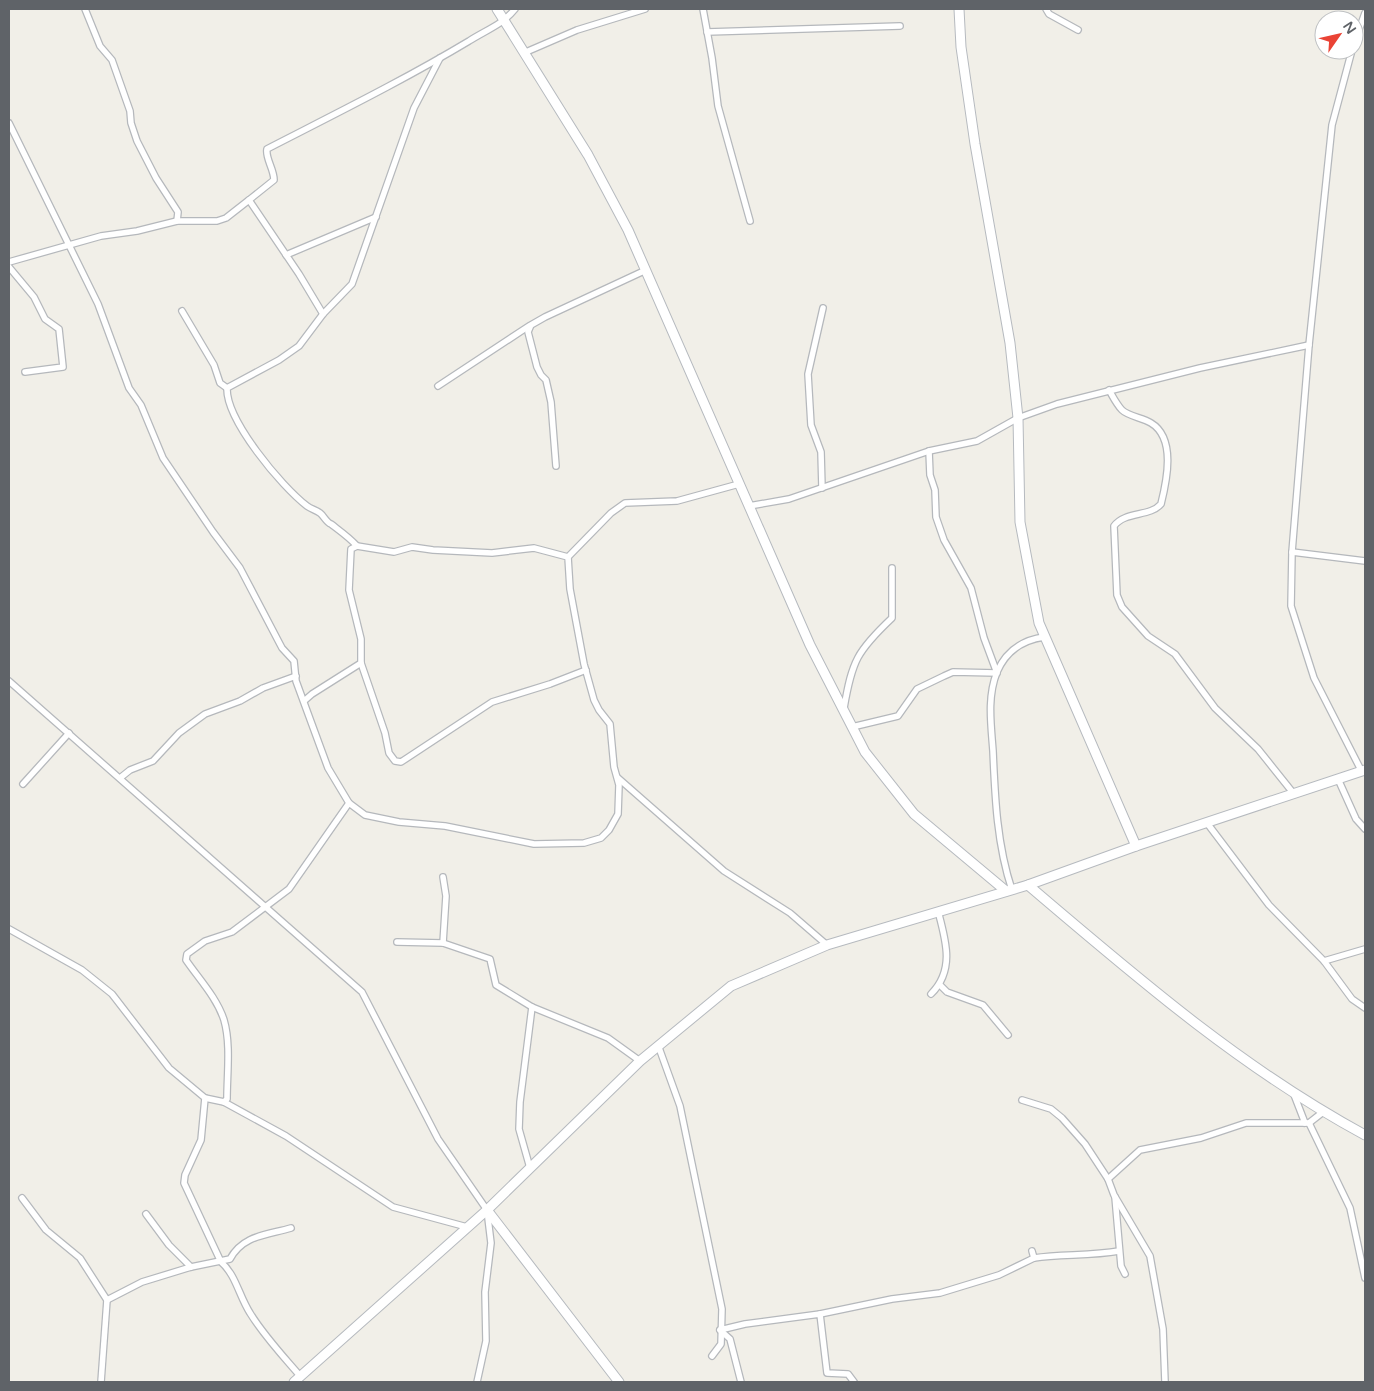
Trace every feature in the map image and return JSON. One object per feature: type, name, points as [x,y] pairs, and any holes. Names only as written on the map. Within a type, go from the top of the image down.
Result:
[{"type":"street","points":[[85,9],[100,46],[112,60],[130,111],[131,124],[137,141],[156,178],[178,212],[177,221]]},
{"type":"street","points":[[497,9],[526,52],[588,155],[628,230],[810,646],[864,752],[914,814],[1009,890]]},
{"type":"street","points":[[9,262],[101,236],[137,231],[177,221],[217,221],[226,218],[269,186],[274,180],[274,174],[266,153],[267,149],[440,58],[491,27],[504,22],[515,9]]},
{"type":"street","points":[[526,52],[577,30],[645,9]]},
{"type":"street","points":[[703,9],[718,106],[750,221]]},
{"type":"street","points":[[959,9],[961,47],[975,144],[1010,343],[1018,418],[1020,522],[1039,623],[1136,846]]},
{"type":"street","points":[[1046,9],[1048,14],[1078,30]]},
{"type":"street","points":[[707,32],[900,26]]},
{"type":"street","points":[[227,388],[299,346],[323,314],[352,284],[414,108],[440,58]]},
{"type":"street","points":[[205,1098],[201,1140],[184,1175],[184,1183],[221,1262],[230,1270],[248,1310],[298,1379],[487,1210],[640,1061],[731,986],[827,945],[1028,885],[1136,846],[1363,771],[1314,678],[1291,606],[1292,552],[1309,345],[1332,125],[1349,60]]},
{"type":"street","points":[[9,123],[98,304],[129,388],[141,405],[163,458],[249,582],[282,648],[294,662],[296,676],[304,701],[328,768],[349,803],[365,815],[399,822],[445,826],[534,844],[584,843],[601,838],[609,830],[618,814],[618,778],[614,767],[610,724],[594,700],[586,670],[570,589],[568,557],[611,513],[625,503],[678,501],[739,484]]},
{"type":"street","points":[[249,200],[323,314]]},
{"type":"street","points":[[286,255],[376,217]]},
{"type":"street","points":[[9,267],[34,297],[45,318],[58,329],[63,367],[25,372]]},
{"type":"street","points":[[438,386],[531,325],[646,270]]},
{"type":"street","points":[[822,488],[821,452],[811,426],[808,374],[823,308]]},
{"type":"street","points":[[182,311],[214,365],[220,383],[227,388]]},
{"type":"street","points":[[531,325],[528,332],[537,367],[540,375],[546,380],[551,402],[556,466]]},
{"type":"street","points":[[749,506],[789,499],[929,451],[977,441],[1018,418],[1057,404],[1200,368],[1309,345]]},
{"type":"street","points":[[227,388],[227,397],[232,411],[259,456],[291,492],[308,507],[321,514],[329,524],[340,529],[357,546],[394,552],[412,546],[433,550],[492,552],[534,548],[568,557]]},
{"type":"street","points":[[1109,390],[1123,412],[1152,424],[1160,432],[1166,444],[1167,479],[1161,504],[1158,507],[1122,519],[1114,526],[1117,595],[1122,607],[1148,636],[1175,654],[1215,708],[1258,749],[1294,794]]},
{"type":"street","points":[[929,451],[930,475],[935,490],[938,526],[971,588],[984,638],[997,673]]},
{"type":"street","points":[[357,546],[351,550],[349,590],[361,639],[361,663],[373,704],[385,734],[389,753],[395,761],[401,762],[492,702],[550,684],[586,670]]},
{"type":"street","points":[[1292,552],[1365,560]]},
{"type":"street","points":[[843,710],[850,673],[864,646],[892,618],[892,568]]},
{"type":"street","points":[[1009,890],[996,818],[990,698],[997,673],[1009,654],[1028,640],[1044,638]]},
{"type":"street","points":[[304,701],[361,663]]},
{"type":"street","points":[[852,727],[898,716],[917,689],[953,672],[997,673]]},
{"type":"street","points":[[120,778],[130,770],[153,762],[179,733],[205,714],[240,700],[263,688],[296,676]]},
{"type":"street","points":[[9,680],[362,992],[438,1139],[487,1210],[619,1382]]},
{"type":"street","points":[[23,784],[69,734]]},
{"type":"street","points":[[618,778],[724,872],[790,913],[827,945]]},
{"type":"street","points":[[1338,779],[1356,819],[1365,829]]},
{"type":"street","points":[[224,1102],[227,1099],[224,1020],[215,1002],[186,960],[187,954],[205,941],[232,932],[297,882],[349,803]]},
{"type":"street","points":[[1207,823],[1269,905],[1324,961],[1352,999],[1365,1008]]},
{"type":"street","points":[[443,877],[446,896],[444,943]]},
{"type":"street","points":[[1028,885],[1170,1005],[1293,1092],[1323,1112],[1365,1135]]},
{"type":"street","points":[[930,994],[940,985],[945,975],[947,958],[946,942],[938,911]]},
{"type":"street","points":[[9,929],[82,970],[112,994],[169,1068],[205,1098],[224,1102],[286,1136],[393,1207],[467,1228]]},
{"type":"street","points":[[397,942],[444,943],[490,959],[494,967],[496,985],[532,1007],[608,1038],[640,1061]]},
{"type":"street","points":[[1324,961],[1365,949]]},
{"type":"street","points":[[940,985],[947,992],[983,1005],[1008,1035]]},
{"type":"street","points":[[530,1168],[519,1129],[520,1102],[532,1007]]},
{"type":"street","points":[[658,1045],[680,1106],[694,1166],[722,1309],[721,1344],[712,1356]]},
{"type":"street","points":[[1293,1092],[1350,1208],[1365,1278]]},
{"type":"street","points":[[1022,1100],[1051,1109],[1062,1118],[1085,1144],[1108,1179],[1114,1195],[1150,1256],[1163,1329],[1165,1382]]},
{"type":"street","points":[[1108,1179],[1140,1150],[1200,1138],[1246,1123],[1307,1123],[1323,1112]]},
{"type":"street","points":[[1114,1195],[1121,1266],[1125,1274]]},
{"type":"street","points":[[22,1198],[46,1230],[80,1258],[107,1300],[101,1382]]},
{"type":"street","points":[[477,1382],[486,1341],[485,1292],[491,1243],[487,1210]]},
{"type":"street","points":[[146,1214],[169,1245],[191,1267]]},
{"type":"street","points":[[107,1300],[142,1282],[191,1267],[230,1259],[236,1247],[246,1240],[292,1228]]},
{"type":"street","points":[[1032,1251],[1034,1258]]},
{"type":"street","points":[[720,1330],[745,1324],[820,1314],[892,1298],[940,1293],[999,1275],[1019,1263],[1034,1258],[1056,1255],[1094,1255],[1119,1251]]},
{"type":"street","points":[[820,1314],[828,1373],[848,1374],[854,1382]]},
{"type":"street","points":[[720,1330],[730,1339],[740,1382]]}]
